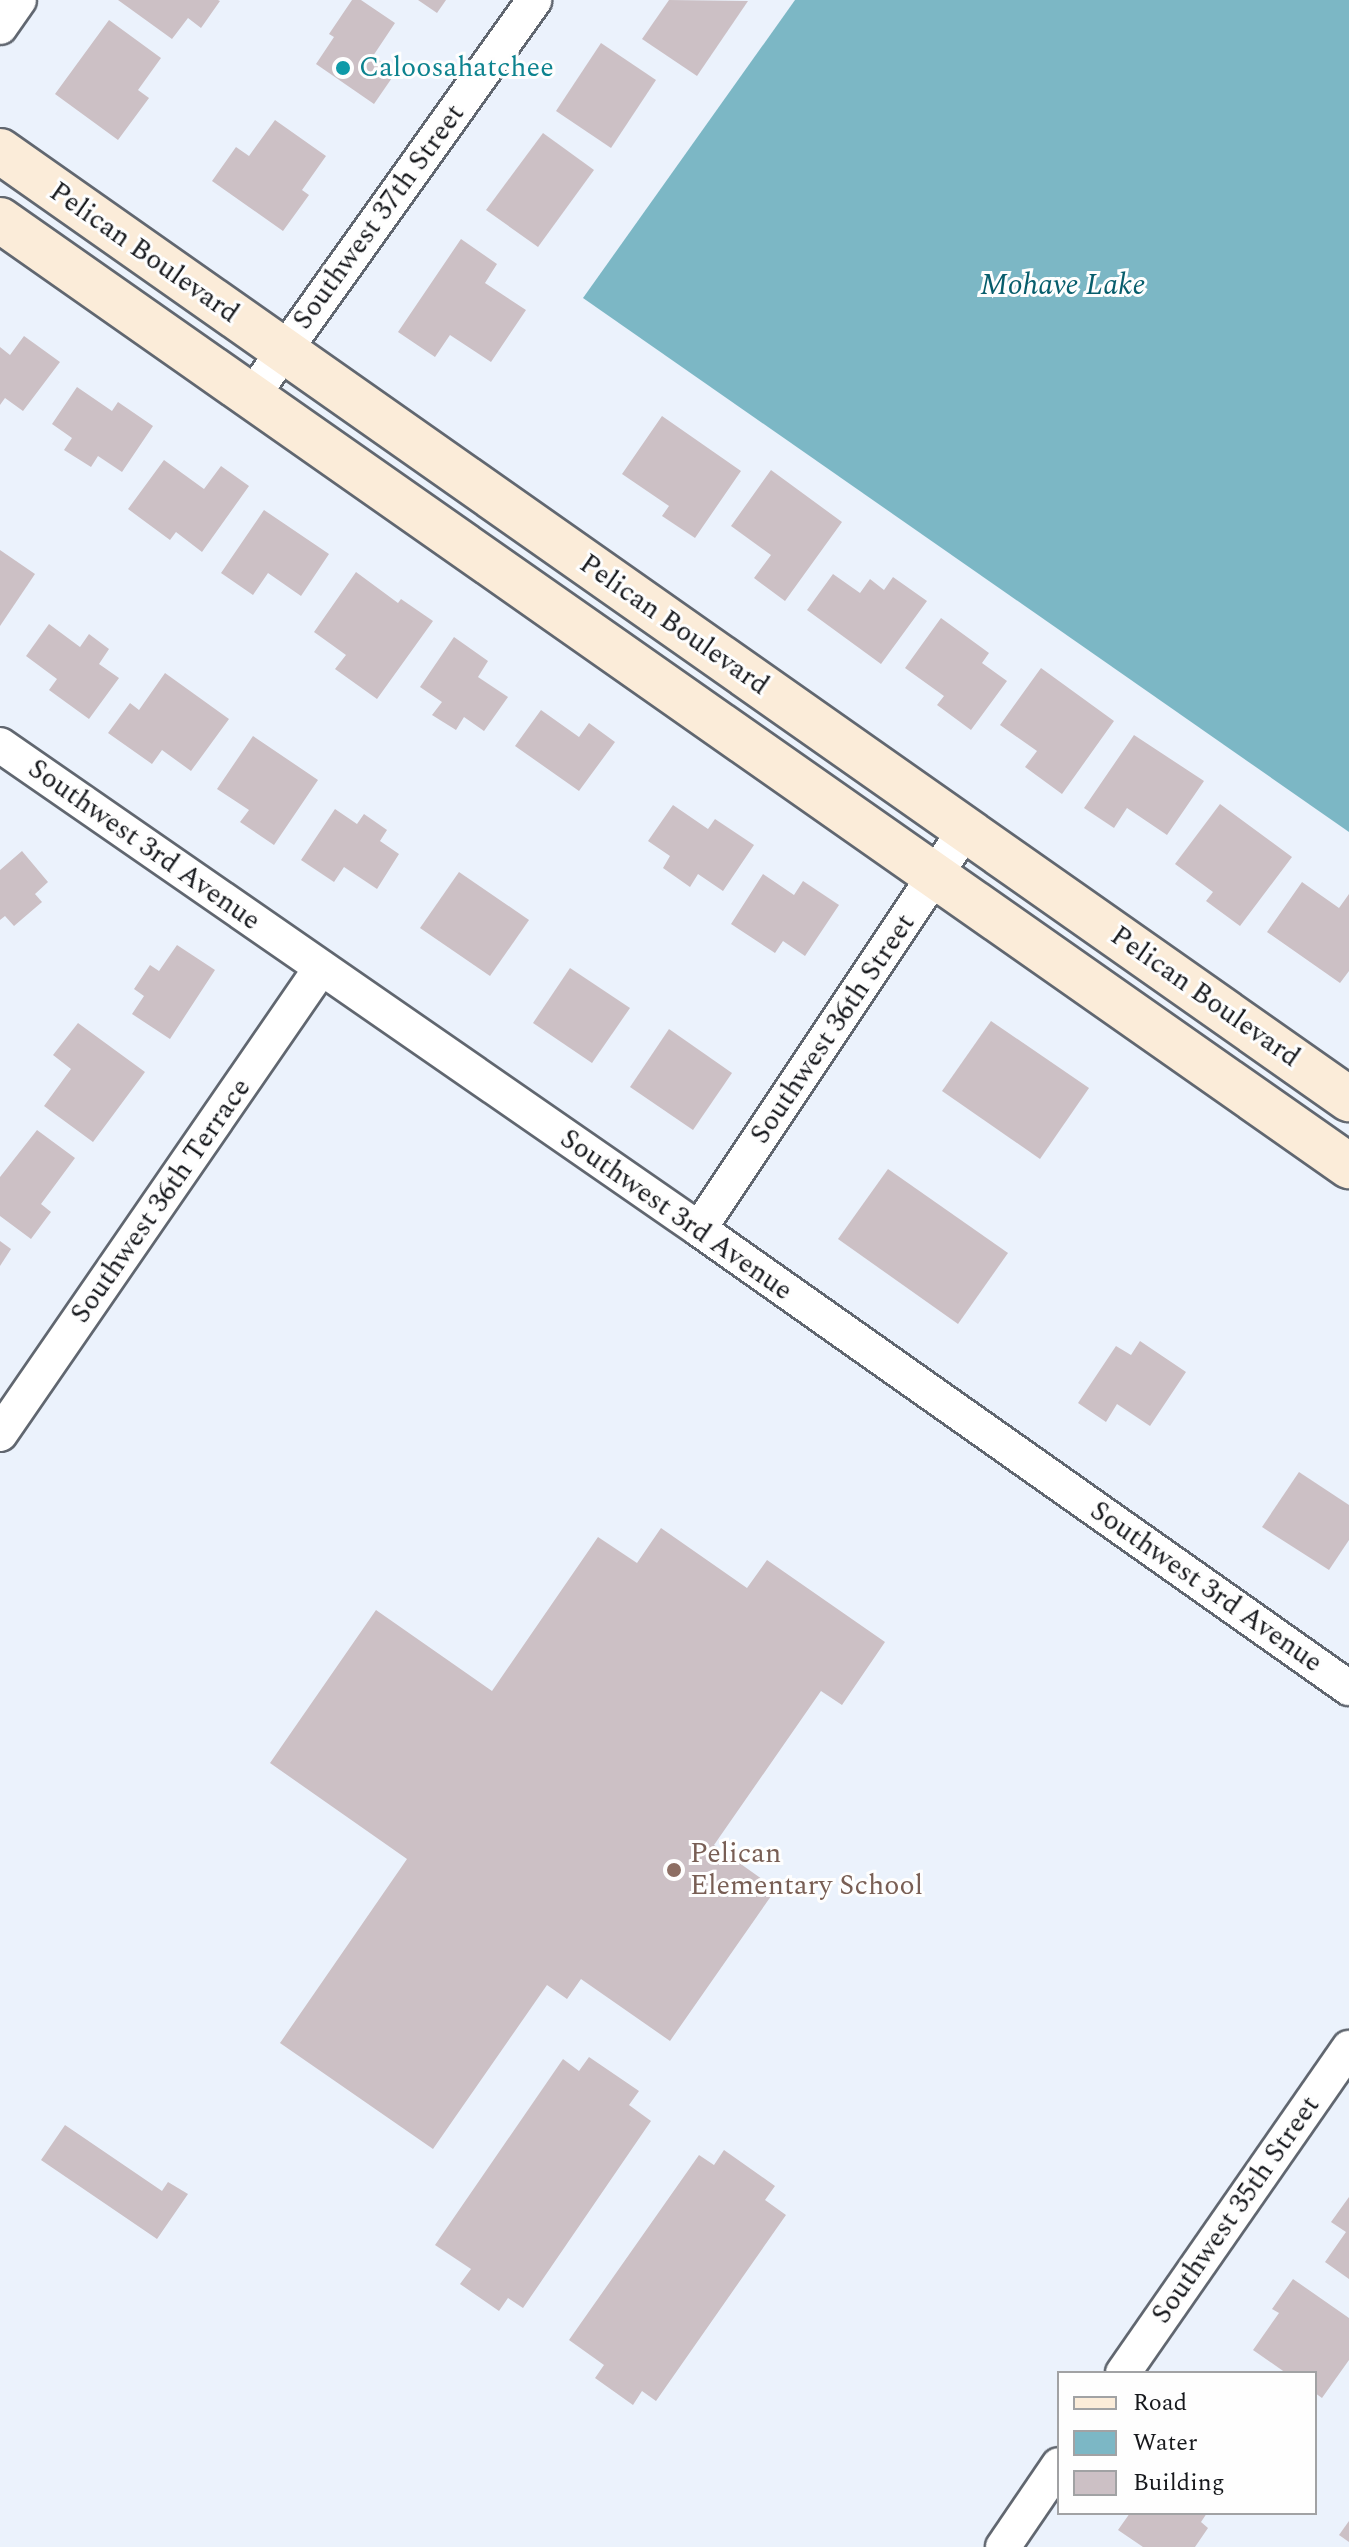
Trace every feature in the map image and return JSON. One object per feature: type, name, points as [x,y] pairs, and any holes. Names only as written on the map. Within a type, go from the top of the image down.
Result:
[{"type":"street","points":[[0,27],[19,0]]},
{"type":"street","name":"Southwest 37th Street","points":[[252,396],[534,0]]},
{"type":"street","name":"Pelican Boulevard","points":[[0,151],[1349,1099]]},
{"type":"street","name":"Pelican Boulevard","points":[[0,220],[1349,1166]]},
{"type":"street","name":"Southwest 3rd Avenue","points":[[0,745],[699,1229],[1349,1688]]},
{"type":"street","name":"Southwest 36th Street","points":[[699,1229],[966,829]]},
{"type":"street","name":"Southwest 36th Terrace","points":[[0,1434],[321,968]]},
{"type":"street","name":"Southwest 35th Street","points":[[1124,2371],[1349,2048]]},
{"type":"street","points":[[1003,2547],[1057,2468]]},
{"type":"water","name":"Mohave Lake","points":[[795,0],[1349,0],[1349,832],[583,298]]},
{"type":"building","points":[[118,0],[220,1],[201,28],[188,18],[172,39]]},
{"type":"building","points":[[352,0],[361,0],[395,23],[373,56],[396,72],[374,104],[316,64],[334,37],[329,34]]},
{"type":"building","points":[[418,0],[446,0],[437,13]]},
{"type":"building","points":[[669,0],[748,1],[697,76],[642,39]]},
{"type":"building","points":[[109,20],[161,58],[138,90],[149,98],[118,140],[55,94]]},
{"type":"building","points":[[601,43],[656,80],[611,148],[556,111]]},
{"type":"building","points":[[275,120],[326,156],[302,190],[309,195],[283,231],[212,181],[236,147],[249,156]]},
{"type":"building","points":[[543,133],[594,170],[538,247],[486,210]]},
{"type":"building","points":[[461,239],[497,264],[485,283],[526,310],[491,362],[450,335],[435,357],[398,332]]},
{"type":"building","points":[[24,336],[60,362],[23,411],[5,398],[0,405],[0,347],[10,355]]},
{"type":"building","points":[[77,387],[112,411],[118,402],[153,426],[122,472],[98,456],[91,467],[64,450],[72,438],[52,424]]},
{"type":"building","points":[[662,416],[741,471],[695,538],[662,516],[669,506],[622,474]]},
{"type":"building","points":[[164,460],[204,489],[221,466],[249,486],[202,552],[176,532],[170,540],[128,509]]},
{"type":"building","points":[[771,470],[842,522],[785,601],[754,578],[771,555],[731,526]]},
{"type":"building","points":[[264,510],[329,554],[301,596],[268,573],[253,595],[221,573]]},
{"type":"building","points":[[0,550],[35,574],[0,626]]},
{"type":"building","points":[[356,572],[398,603],[401,599],[433,621],[377,699],[335,669],[346,655],[314,632]]},
{"type":"building","points":[[833,574],[860,593],[870,579],[884,590],[893,577],[927,601],[881,664],[807,610]]},
{"type":"building","points":[[941,618],[989,653],[982,663],[1007,681],[971,730],[937,705],[944,696],[905,668]]},
{"type":"building","points":[[49,624],[80,647],[89,634],[109,649],[99,664],[119,678],[89,719],[49,690],[57,679],[26,656]]},
{"type":"building","points":[[454,637],[488,661],[478,677],[508,697],[484,731],[464,717],[456,730],[432,715],[442,702],[420,687]]},
{"type":"building","points":[[1041,668],[1114,721],[1062,794],[1025,767],[1037,751],[1000,725]]},
{"type":"building","points":[[165,673],[229,719],[191,771],[162,750],[152,764],[108,733],[130,703],[139,710]]},
{"type":"building","points":[[541,710],[579,737],[589,723],[615,742],[579,791],[515,746]]},
{"type":"building","points":[[1134,735],[1204,781],[1167,835],[1127,808],[1114,828],[1084,808]]},
{"type":"building","points":[[253,736],[318,780],[274,845],[240,822],[249,810],[217,789]]},
{"type":"building","points":[[1220,804],[1292,857],[1240,926],[1206,901],[1213,892],[1175,864]]},
{"type":"building","points":[[673,805],[708,829],[715,819],[754,845],[723,891],[698,874],[690,887],[663,868],[670,856],[648,841]]},
{"type":"building","points":[[335,809],[357,824],[364,814],[387,830],[380,841],[399,854],[377,889],[344,867],[334,882],[301,860]]},
{"type":"building","points":[[22,851],[48,882],[35,894],[42,902],[14,926],[5,916],[0,920],[0,870]]},
{"type":"building","points":[[459,872],[529,920],[490,976],[420,928]]},
{"type":"building","points":[[763,874],[794,895],[803,881],[839,905],[805,956],[783,941],[775,953],[731,924]]},
{"type":"building","points":[[1302,882],[1339,908],[1349,894],[1349,971],[1340,983],[1267,932]]},
{"type":"building","points":[[177,945],[215,970],[170,1039],[132,1014],[144,996],[134,989],[150,965],[159,971]]},
{"type":"building","points":[[570,968],[630,1008],[592,1063],[533,1023]]},
{"type":"building","points":[[991,1021],[1089,1088],[1040,1159],[942,1091]]},
{"type":"building","points":[[78,1023],[145,1072],[93,1142],[44,1106],[71,1069],[53,1055]]},
{"type":"building","points":[[669,1029],[732,1073],[693,1130],[630,1087]]},
{"type":"building","points":[[37,1130],[75,1158],[41,1204],[51,1212],[31,1239],[0,1216],[0,1177]]},
{"type":"building","points":[[888,1169],[1008,1253],[958,1324],[838,1239]]},
{"type":"building","points":[[0,1241],[11,1249],[0,1266]]},
{"type":"building","points":[[1140,1341],[1186,1372],[1150,1426],[1117,1404],[1106,1422],[1078,1403],[1116,1346],[1131,1355]]},
{"type":"building","points":[[1299,1472],[1349,1505],[1349,1540],[1329,1570],[1262,1527]]},
{"type":"building","points":[[661,1528],[747,1588],[767,1560],[885,1642],[842,1705],[821,1691],[714,1845],[776,1889],[670,2041],[581,1979],[567,1999],[547,1985],[433,2149],[280,2043],[407,1859],[270,1763],[376,1610],[492,1691],[598,1537],[637,1563]]},
{"type":"building","points":[[589,2057],[639,2091],[629,2105],[651,2121],[523,2308],[508,2298],[499,2311],[460,2284],[471,2269],[435,2245],[563,2059],[579,2071]]},
{"type":"building","points":[[65,2125],[162,2191],[168,2182],[188,2194],[157,2239],[41,2160]]},
{"type":"building","points":[[724,2150],[775,2186],[765,2200],[786,2215],[656,2401],[642,2391],[633,2405],[595,2378],[604,2365],[569,2340],[699,2155],[714,2165]]},
{"type":"building","points":[[1349,2197],[1349,2279],[1325,2262],[1346,2232],[1331,2222]]},
{"type":"building","points":[[1293,2279],[1349,2318],[1349,2360],[1322,2398],[1317,2394],[1317,2371],[1283,2371],[1253,2350],[1279,2313],[1272,2309]]},
{"type":"building","points":[[1129,2515],[1206,2515],[1201,2522],[1208,2528],[1195,2547],[1143,2547],[1118,2530]]},
{"type":"building","points":[[1349,2521],[1349,2542],[1339,2535]]},
{"type":"place","name":"Caloosahatchee","points":[[343,68]]},
{"type":"place","name":"Pelican Elementary School","points":[[674,1870]]}]
